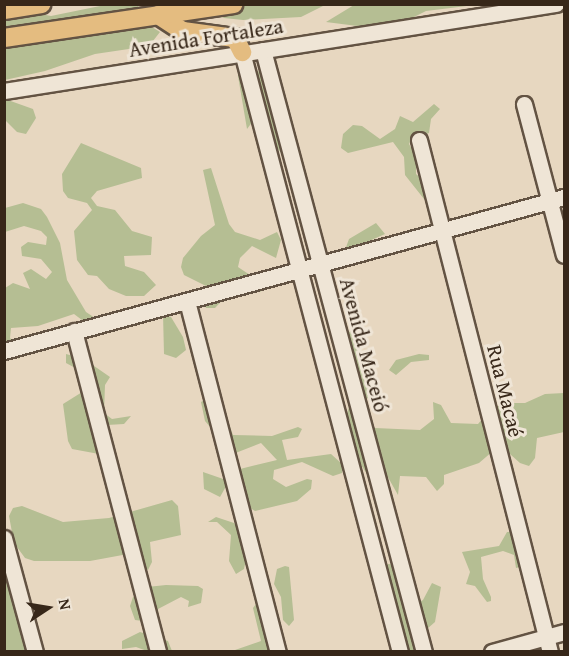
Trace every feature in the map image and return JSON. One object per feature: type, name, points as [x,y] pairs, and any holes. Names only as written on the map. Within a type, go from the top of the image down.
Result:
[{"type":"main road","points":[[4,10],[42,4]]},
{"type":"main road","points":[[4,38],[234,4]]},
{"type":"main road","points":[[158,15],[183,31],[235,38],[242,52]]},
{"type":"street","name":"Avenida Fortaleza","points":[[4,91],[556,4]]},
{"type":"street","name":"Avenida Maceió","points":[[263,50],[424,651]]},
{"type":"street","name":"Avenida Maceió","points":[[242,52],[400,651]]},
{"type":"street","points":[[524,104],[557,199],[564,255]]},
{"type":"street","name":"Rua Macaé","points":[[419,141],[549,644]]},
{"type":"street","points":[[4,351],[301,272],[557,199]]},
{"type":"street","points":[[187,301],[278,651]]},
{"type":"street","points":[[74,331],[158,651]]},
{"type":"street","points":[[4,538],[35,651]]},
{"type":"street","points":[[492,651],[549,644],[564,632]]},
{"type":"green space","points":[[105,5],[145,5],[138,6],[144,22],[160,32],[149,46],[95,54],[45,71],[5,80],[5,7],[51,16]]},
{"type":"green space","points":[[211,5],[325,5],[301,17],[243,20],[224,18],[215,13]]},
{"type":"green space","points":[[354,5],[475,5],[426,11],[400,24],[373,28],[326,22]]},
{"type":"green space","points":[[242,68],[257,81],[257,72],[266,69],[284,156],[253,121],[247,129],[238,76]]},
{"type":"green space","points":[[5,99],[33,109],[36,118],[26,134],[17,132],[5,120]]},
{"type":"green space","points":[[434,104],[440,109],[431,119],[429,133],[411,140],[409,144],[416,156],[416,174],[423,180],[428,199],[424,199],[405,175],[404,157],[393,142],[348,153],[341,148],[343,134],[353,125],[362,126],[380,139],[395,129],[400,116],[413,122]]},
{"type":"green space","points":[[81,143],[141,168],[142,178],[97,191],[91,198],[97,206],[115,210],[132,231],[152,237],[151,255],[124,256],[125,266],[144,272],[156,285],[144,296],[126,296],[109,289],[97,276],[88,275],[77,260],[74,231],[92,210],[87,203],[68,198],[63,191],[62,174]]},
{"type":"green space","points":[[211,168],[229,224],[235,232],[260,240],[277,232],[281,240],[276,258],[252,246],[240,258],[238,267],[268,287],[260,292],[234,288],[215,308],[206,308],[204,299],[211,294],[208,287],[184,275],[181,267],[183,258],[201,236],[215,225],[203,170]]},
{"type":"green space","points":[[23,203],[41,209],[47,217],[60,243],[67,280],[86,312],[98,320],[86,323],[74,314],[38,326],[11,328],[10,338],[23,351],[19,359],[14,355],[5,357],[5,288],[13,283],[30,289],[23,273],[31,269],[46,279],[52,272],[41,259],[22,256],[21,247],[28,242],[46,245],[47,237],[41,231],[24,226],[5,232],[5,208]]},
{"type":"green space","points":[[376,223],[385,234],[367,242],[366,247],[345,250],[349,239]]},
{"type":"green space","points":[[163,314],[171,317],[183,337],[186,350],[176,358],[164,354]]},
{"type":"green space","points":[[352,329],[362,358],[370,362],[375,390],[372,400],[359,395],[346,336]]},
{"type":"green space","points":[[66,354],[84,359],[110,377],[105,385],[104,413],[112,419],[131,416],[124,424],[107,425],[114,457],[105,461],[99,454],[72,449],[68,441],[63,404],[87,389],[81,371],[66,363]]},
{"type":"green space","points":[[419,354],[429,355],[429,360],[411,362],[396,375],[389,370],[396,360]]},
{"type":"green space","points":[[564,393],[564,432],[537,438],[535,458],[529,466],[520,463],[500,445],[479,463],[444,475],[444,484],[437,491],[426,477],[400,476],[398,495],[385,472],[367,474],[353,453],[346,417],[351,400],[375,428],[420,430],[434,419],[433,402],[441,405],[451,423],[478,424],[490,410],[505,403],[525,403],[545,394]]},
{"type":"green space","points":[[208,398],[221,402],[233,435],[272,436],[298,427],[302,429],[298,437],[282,440],[287,460],[331,454],[342,464],[342,473],[333,476],[302,462],[274,470],[273,479],[286,487],[307,479],[312,480],[311,489],[297,501],[255,511],[247,506],[236,470],[277,460],[261,443],[233,454],[205,421],[201,402]]},
{"type":"green space","points":[[203,472],[229,481],[220,497],[204,489]]},
{"type":"green space","points":[[172,500],[178,506],[181,535],[150,542],[152,562],[148,570],[128,554],[90,561],[34,561],[25,558],[14,543],[9,516],[13,508],[22,506],[63,522],[109,518]]},
{"type":"green space","points":[[216,517],[234,523],[240,530],[246,559],[244,569],[236,574],[229,561],[231,535],[217,522],[208,522]]},
{"type":"green space","points":[[507,532],[512,532],[520,567],[516,568],[514,555],[503,551],[481,557],[483,579],[491,597],[491,601],[487,602],[475,586],[466,584],[470,572],[462,552],[499,546]]},
{"type":"green space","points":[[388,564],[398,565],[415,605],[423,600],[432,583],[441,587],[435,622],[420,635],[419,651],[409,651],[405,643],[384,572]]},
{"type":"green space","points":[[4,565],[32,651],[5,651]]},
{"type":"green space","points":[[289,567],[294,620],[289,626],[283,620],[281,597],[274,584],[277,569]]},
{"type":"green space","points":[[198,586],[203,589],[201,603],[188,607],[189,601],[181,597],[158,609],[159,623],[135,620],[130,606],[133,597],[147,587]]},
{"type":"green space","points":[[256,604],[276,651],[215,652],[235,650],[261,641],[253,608]]},
{"type":"green space","points":[[140,632],[168,641],[172,651],[147,651],[136,647],[122,649],[122,641]]}]
